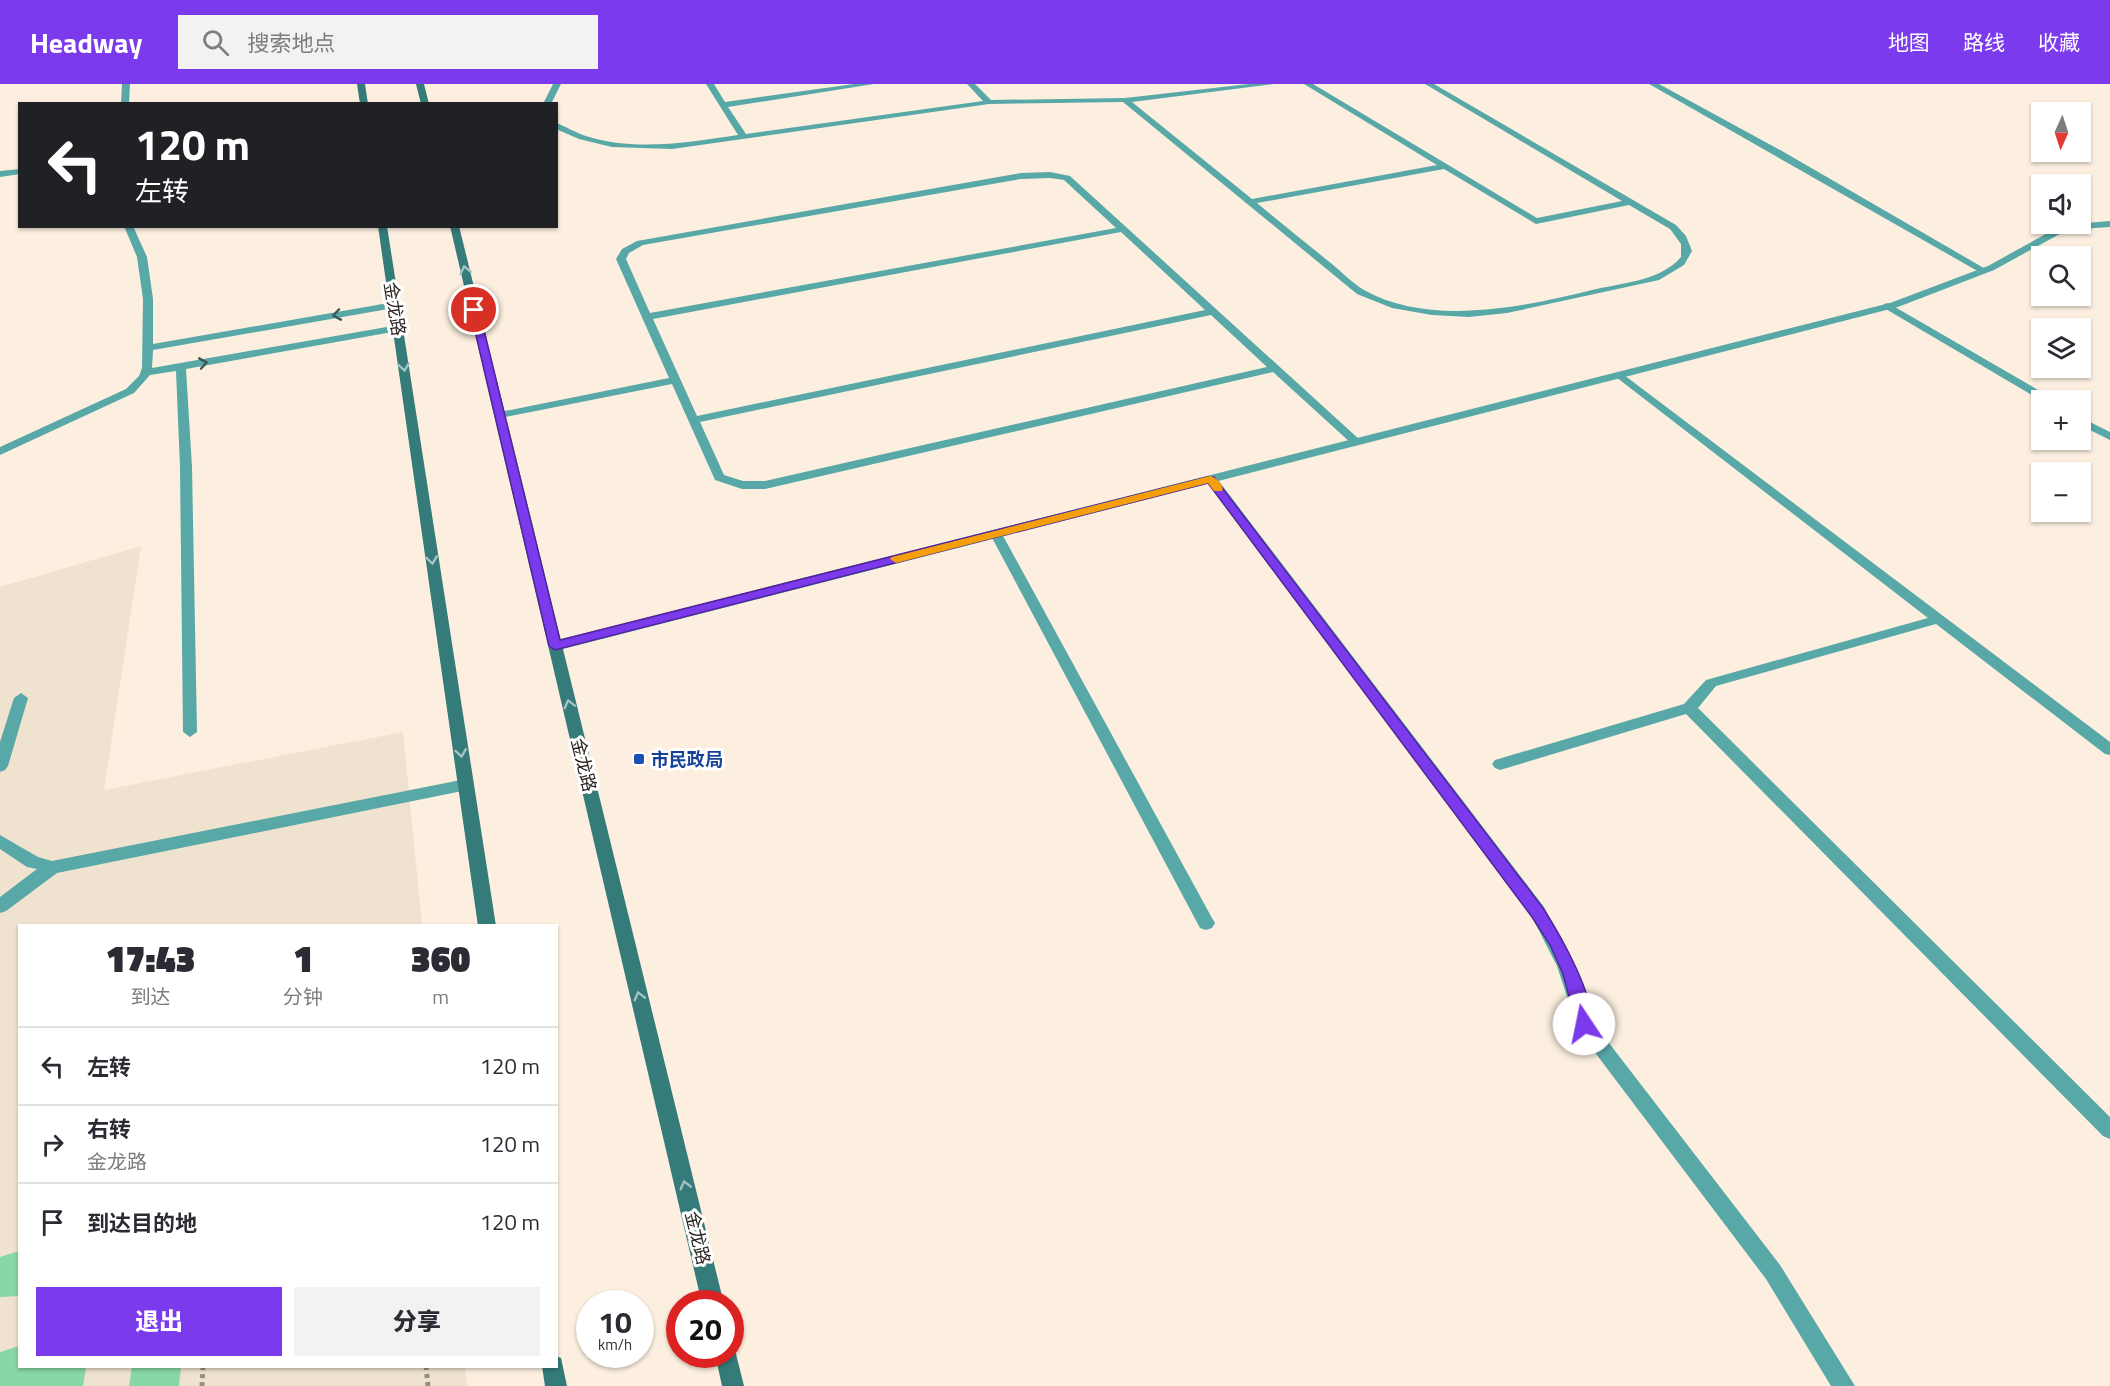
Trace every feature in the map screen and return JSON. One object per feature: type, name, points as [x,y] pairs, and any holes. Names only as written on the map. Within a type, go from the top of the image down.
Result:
[{"type":"main road","points":[[361,84],[364,102]]},
{"type":"main road","points":[[420,84],[424,102]]},
{"type":"main road","name":"金龙路","points":[[382,228],[487,924]]},
{"type":"main road","name":"金龙路","points":[[454,228],[710,1290]]},
{"type":"main road","points":[[553,1368],[556,1386]]},
{"type":"main road","points":[[729,1368],[733,1386]]},
{"type":"street","points":[[125,102],[126,84]]},
{"type":"street","points":[[549,102],[557,84]]},
{"type":"street","points":[[710,84],[744,138]]},
{"type":"street","points":[[724,105],[870,84]]},
{"type":"street","points":[[970,84],[990,102]]},
{"type":"street","points":[[558,126],[586,138],[640,147],[672,147],[990,102],[1125,100],[1269,84]]},
{"type":"street","points":[[1308,84],[1536,221],[1630,202]]},
{"type":"street","points":[[1125,100],[1360,292],[1380,302],[1459,314],[1505,311],[1656,278],[1670,271],[1685,259],[1688,253],[1686,240],[1672,227],[1430,84]]},
{"type":"street","points":[[1653,84],[1779,153],[1984,271]]},
{"type":"street","points":[[1250,202],[1447,166]]},
{"type":"street","points":[[0,174],[18,171]]},
{"type":"street","points":[[1275,368],[753,486],[729,482],[719,477],[621,259],[625,251],[640,243],[1035,175],[1067,178],[1124,229],[1356,442]]},
{"type":"street","points":[[555,646],[1888,306],[1938,290],[1984,271],[2065,227],[2110,224]]},
{"type":"street","points":[[0,451],[130,391],[139,384],[145,373],[147,348],[147,277],[142,257],[129,228]]},
{"type":"street","points":[[647,317],[1124,229]]},
{"type":"street","points":[[147,348],[394,305]]},
{"type":"street","points":[[1888,306],[2031,390]]},
{"type":"street","points":[[693,420],[1213,311]]},
{"type":"street","points":[[145,373],[398,328]]},
{"type":"street","points":[[181,367],[186,468],[190,732]]},
{"type":"street","points":[[1620,375],[2110,750]]},
{"type":"street","points":[[500,416],[676,380]]},
{"type":"street","points":[[2091,426],[2110,437]]},
{"type":"street","points":[[1210,479],[1538,912],[1557,942],[1571,974],[1584,1024],[1773,1272],[1844,1386]]},
{"type":"street","points":[[996,534],[1206,922]]},
{"type":"street","points":[[1500,764],[1689,708],[1711,683],[1939,619]]},
{"type":"street","points":[[0,766],[21,698]]},
{"type":"street","points":[[1689,708],[2110,1130]]},
{"type":"street","points":[[0,906],[52,867],[466,785]]},
{"type":"street","points":[[0,842],[33,862],[52,867]]},
{"type":"path","points":[[201,1386],[203,1368]]},
{"type":"path","points":[[426,1368],[428,1386]]},
{"type":"shaded area","points":[[141,546],[104,790],[403,732],[422,924],[18,924],[18,1368],[465,1368],[467,1386],[0,1386],[0,587]]},
{"type":"green space","points":[[18,1251],[18,1296],[0,1297],[0,1257]]},
{"type":"green space","points":[[18,1346],[18,1368],[86,1368],[83,1386],[0,1386],[0,1352]]},
{"type":"green space","points":[[132,1368],[181,1368],[179,1386],[129,1386]]},
{"type":"slow traffic","points":[[896,559],[1210,479],[1218,489]]},
{"type":"place","name":"市民政局","points":[[639,759]]},
{"type":"route","points":[[474,310],[555,646],[1210,479],[1538,912],[1557,942],[1571,974],[1584,1024]]}]
